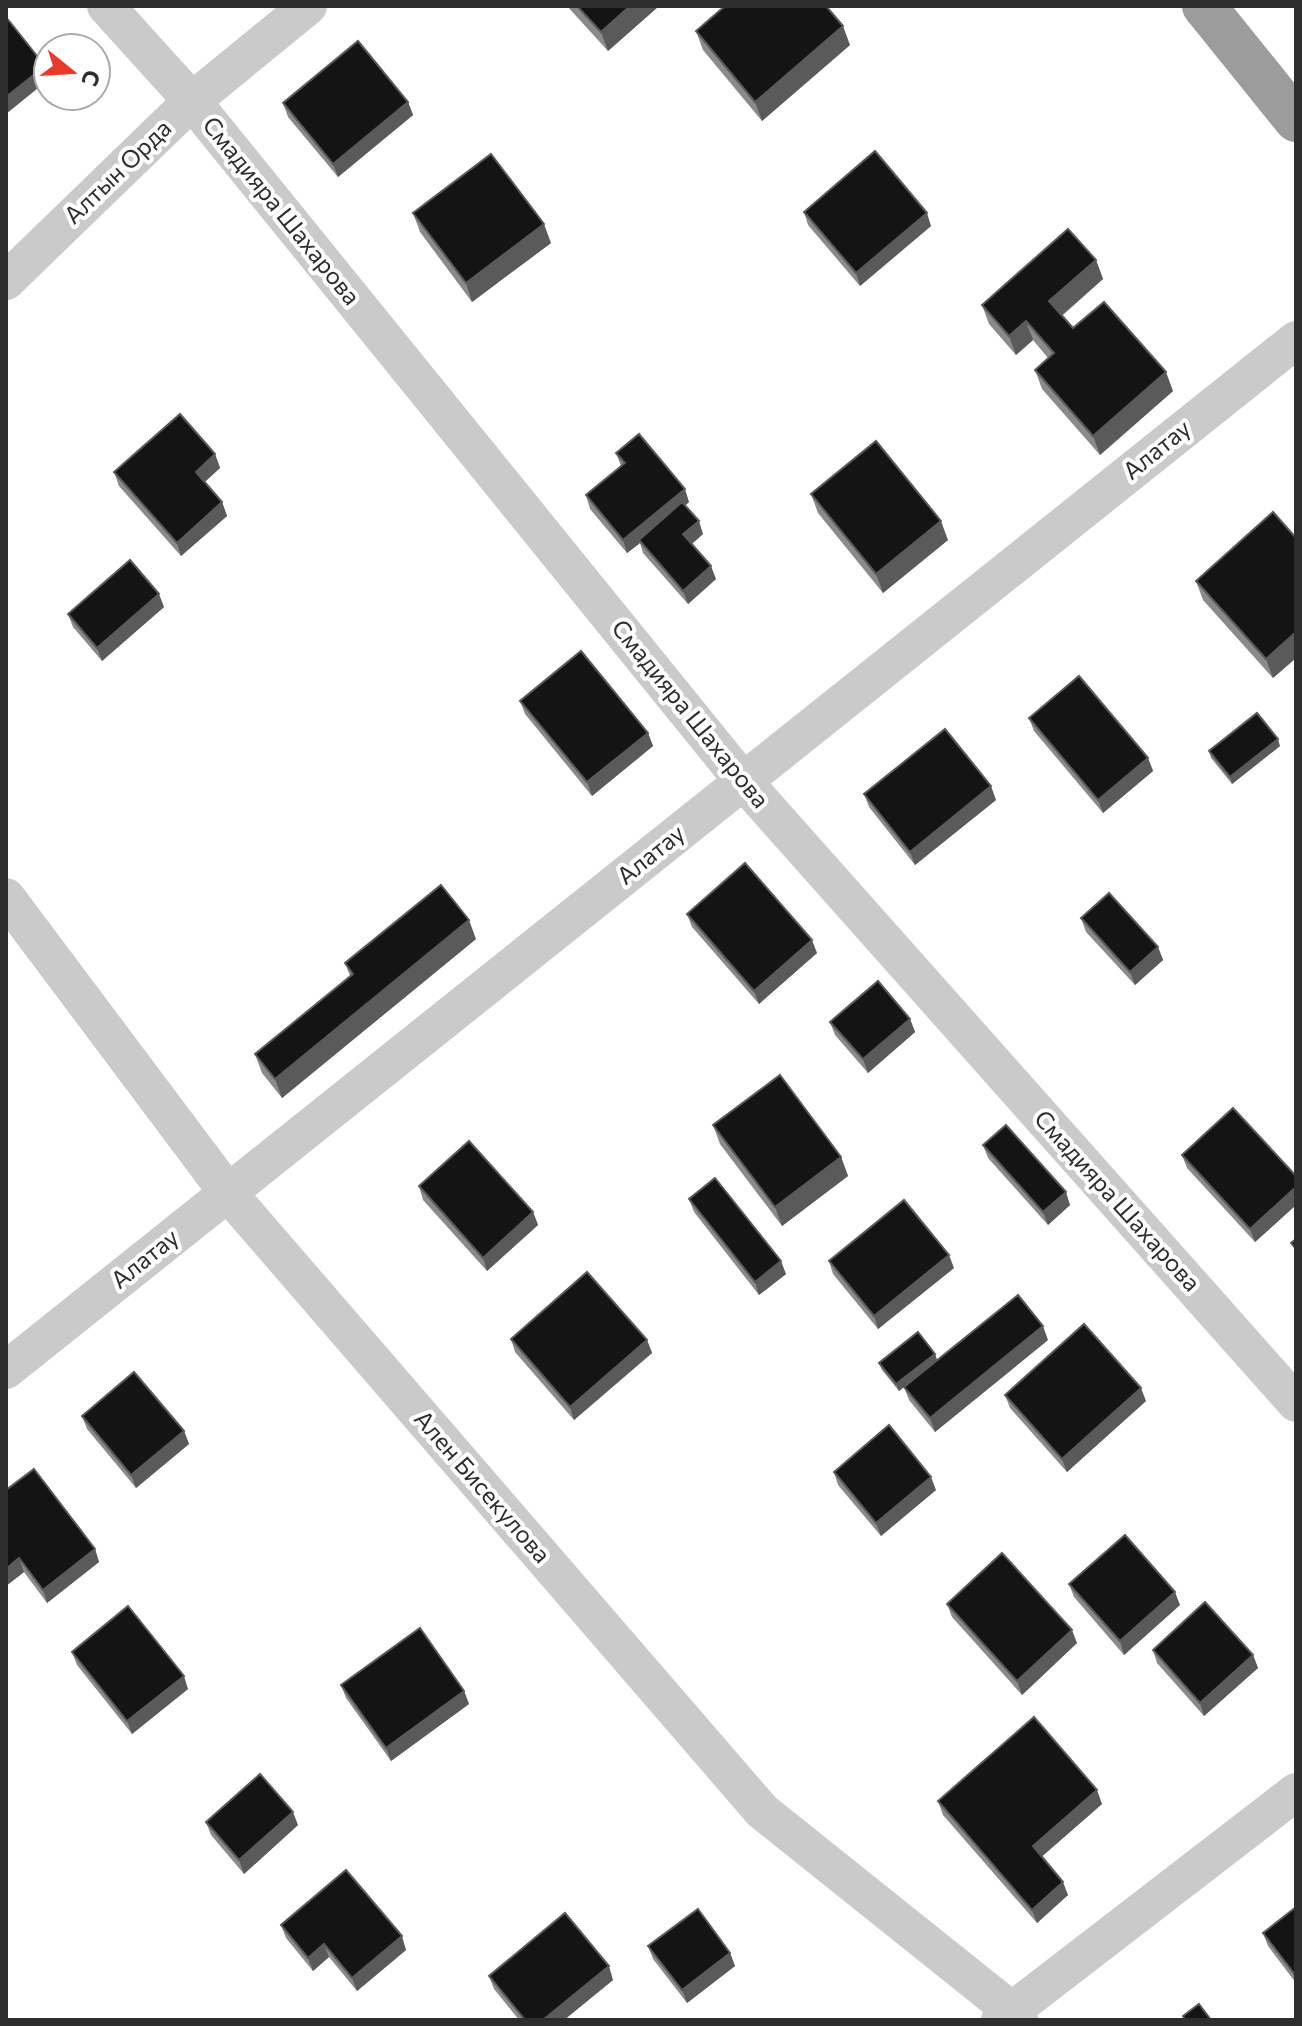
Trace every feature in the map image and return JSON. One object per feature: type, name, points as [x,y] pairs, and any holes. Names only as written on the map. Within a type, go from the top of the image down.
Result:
[{"type":"highway","points":[[1206,7],[1296,120]]},
{"type":"street","name":"Смадияра Шахарова","points":[[106,6],[192,101],[743,781],[1296,1403]]},
{"type":"street","name":"Алтын Орда","points":[[6,281],[192,101],[308,6]]},
{"type":"street","name":"Алатау","points":[[6,1370],[1296,340]]},
{"type":"street","name":"Ален Бисекулова","points":[[6,897],[228,1193],[762,1811],[1010,2017]]},
{"type":"street","points":[[1010,2017],[1296,1792]]},
{"type":"building","points":[[577,6],[630,6],[601,32]]},
{"type":"building","points":[[725,6],[826,6],[843,26],[755,102],[696,31]]},
{"type":"building","points":[[6,17],[32,50],[32,76],[6,97]]},
{"type":"building","points":[[358,41],[408,102],[333,164],[283,103]]},
{"type":"building","points":[[875,151],[927,213],[856,273],[804,212]]},
{"type":"building","points":[[491,154],[544,224],[466,283],[413,213]]},
{"type":"building","points":[[1068,229],[1096,260],[1049,301],[1073,328],[1104,302],[1166,372],[1093,436],[1035,370],[1054,353],[1026,321],[1009,336],[982,305]]},
{"type":"building","points":[[180,414],[215,454],[196,472],[222,502],[177,543],[114,472]]},
{"type":"building","points":[[639,434],[685,489],[623,540],[586,495],[625,463],[616,453]]},
{"type":"building","points":[[876,441],[941,521],[876,574],[811,494]]},
{"type":"building","points":[[682,502],[699,521],[683,534],[711,566],[683,591],[639,540]]},
{"type":"building","points":[[1273,512],[1296,538],[1296,632],[1266,659],[1196,581]]},
{"type":"building","points":[[130,560],[159,594],[97,648],[68,614]]},
{"type":"building","points":[[581,651],[648,733],[587,782],[520,701]]},
{"type":"building","points":[[1079,676],[1148,758],[1098,800],[1029,718]]},
{"type":"building","points":[[1257,713],[1278,739],[1230,777],[1209,751]]},
{"type":"building","points":[[945,729],[991,786],[910,852],[864,794]]},
{"type":"building","points":[[745,863],[812,940],[754,991],[687,914]]},
{"type":"building","points":[[441,885],[469,920],[275,1079],[255,1054],[353,974],[345,963]]},
{"type":"building","points":[[1109,893],[1158,947],[1130,972],[1081,918]]},
{"type":"building","points":[[878,981],[910,1019],[863,1059],[830,1022]]},
{"type":"building","points":[[780,1075],[841,1157],[775,1207],[713,1125]]},
{"type":"building","points":[[1233,1108],[1296,1176],[1296,1187],[1250,1229],[1182,1155]]},
{"type":"building","points":[[1006,1125],[1066,1192],[1043,1212],[983,1145]]},
{"type":"building","points":[[469,1141],[533,1212],[483,1258],[419,1186]]},
{"type":"building","points":[[715,1178],[781,1261],[755,1282],[689,1199]]},
{"type":"building","points":[[904,1200],[949,1255],[874,1316],[829,1261]]},
{"type":"building","points":[[587,1272],[647,1340],[570,1407],[511,1339]]},
{"type":"building","points":[[1018,1295],[1043,1326],[930,1418],[904,1387]]},
{"type":"building","points":[[1084,1324],[1141,1388],[1062,1459],[1005,1395]]},
{"type":"building","points":[[918,1332],[935,1354],[896,1384],[879,1363]]},
{"type":"building","points":[[134,1372],[184,1431],[131,1475],[82,1416]]},
{"type":"building","points":[[889,1425],[931,1477],[876,1523],[834,1472]]},
{"type":"building","points":[[34,1469],[95,1549],[43,1590],[19,1558],[6,1569],[6,1490]]},
{"type":"building","points":[[1125,1535],[1175,1592],[1120,1641],[1069,1584]]},
{"type":"building","points":[[1002,1553],[1072,1630],[1017,1681],[947,1604]]},
{"type":"building","points":[[1205,1602],[1253,1655],[1200,1703],[1153,1650]]},
{"type":"building","points":[[128,1606],[184,1676],[127,1721],[72,1652]]},
{"type":"building","points":[[420,1628],[464,1691],[386,1748],[341,1685]]},
{"type":"building","points":[[1034,1717],[1097,1790],[1033,1846],[1063,1882],[1032,1910],[938,1801]]},
{"type":"building","points":[[260,1774],[293,1812],[239,1860],[206,1822]]},
{"type":"building","points":[[346,1870],[402,1936],[352,1978],[324,1944],[308,1958],[281,1925]]},
{"type":"building","points":[[1296,1907],[1296,1976],[1263,1933]]},
{"type":"building","points":[[698,1909],[730,1953],[682,1990],[648,1946]]},
{"type":"building","points":[[565,1913],[609,1966],[543,2020],[525,2020],[489,1976]]},
{"type":"building","points":[[1199,2004],[1211,2020],[1185,2020],[1183,2016]]}]
